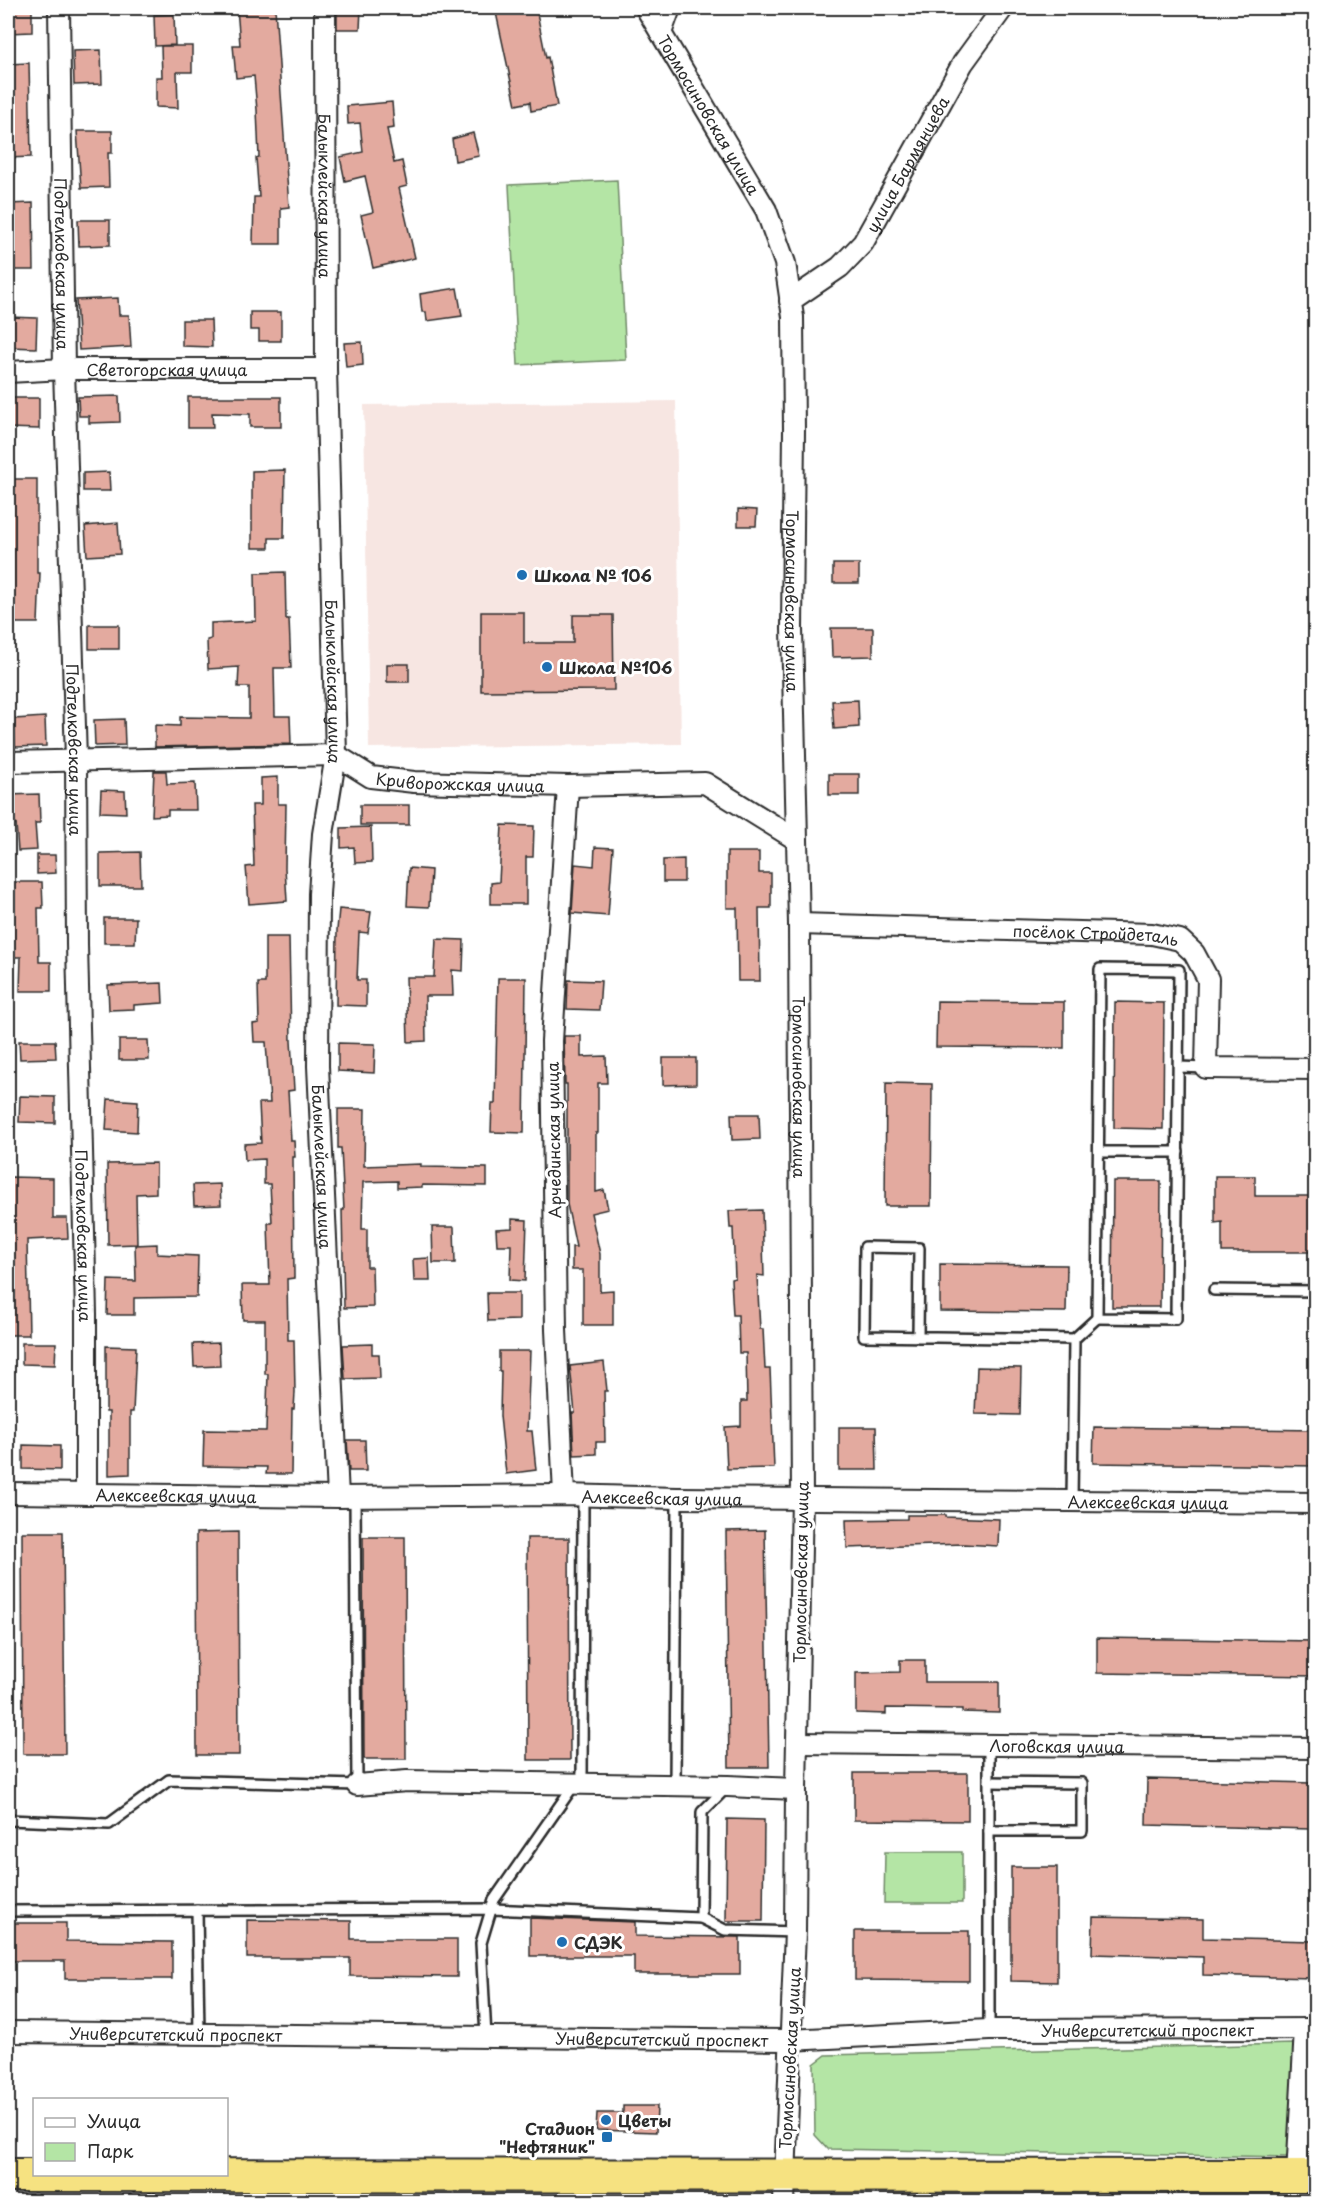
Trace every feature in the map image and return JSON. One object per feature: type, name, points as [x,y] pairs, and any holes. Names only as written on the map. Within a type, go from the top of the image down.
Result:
[{"type":"highway","points":[[8,2175],[33,2175]]},
{"type":"highway","points":[[68,2176],[784,2188],[1306,2176]]},
{"type":"street","name":"Подтелковская улица","points":[[59,8],[64,369],[76,759],[77,945],[86,1314],[86,1494]]},
{"type":"street","name":"Балыклейская улица","points":[[325,8],[326,369],[336,755],[322,834],[319,894],[318,1066],[347,1497]]},
{"type":"street","name":"Тормосиновская улица","points":[[646,8],[766,210],[785,263],[793,317],[792,629],[799,924],[802,1498],[796,1743],[795,1932],[784,2188]]},
{"type":"street","points":[[661,33],[670,8]]},
{"type":"street","name":"улица Бармянцева","points":[[790,301],[840,267],[863,243],[963,63],[1003,8]]},
{"type":"street","name":"Светогорская улица","points":[[8,372],[64,369],[326,369]]},
{"type":"street","points":[[8,762],[336,755]]},
{"type":"street","name":"Криворожская улица","points":[[336,755],[370,777],[414,782],[568,786],[705,783],[796,840]]},
{"type":"street","name":"Арчединская улица","points":[[568,786],[552,1041],[556,1330],[573,1496]]},
{"type":"street","name":"посёлок Стройдеталь","points":[[799,924],[1152,934],[1180,940],[1194,953],[1208,979],[1206,1068]]},
{"type":"street","points":[[1206,1068],[1316,1070]]},
{"type":"street","name":"Алексеевская улица","points":[[8,1493],[1316,1503]]},
{"type":"street","name":"Логовская улица","points":[[796,1743],[1316,1748]]},
{"type":"street","points":[[357,1785],[407,1781],[796,1789]]},
{"type":"street","points":[[1306,2176],[1310,2029]]},
{"type":"street","name":"Университетский проспект","points":[[8,2032],[789,2040],[989,2030],[1310,2029]]},
{"type":"lane","points":[[918,1337],[919,1248],[865,1247],[864,1336],[918,1337],[1074,1339],[1097,1318],[1176,1319],[1179,970],[1100,969],[1097,1318]]},
{"type":"lane","points":[[1179,1067],[1206,1068]]},
{"type":"lane","points":[[1099,1152],[1178,1152]]},
{"type":"lane","points":[[1214,1290],[1316,1291]]},
{"type":"lane","points":[[1072,1501],[1074,1339]]},
{"type":"lane","points":[[486,2037],[481,1943],[494,1900],[578,1784],[573,1496]]},
{"type":"lane","points":[[8,1820],[110,1824],[169,1780],[357,1785],[347,1497]]},
{"type":"lane","points":[[675,1785],[677,1498]]},
{"type":"lane","points":[[989,1746],[989,2030]]},
{"type":"lane","points":[[989,1782],[1082,1783],[1082,1831],[989,1831]]},
{"type":"lane","points":[[701,1918],[702,1812],[728,1786]]},
{"type":"lane","points":[[8,1911],[492,1908],[701,1918],[725,1930],[795,1932]]},
{"type":"lane","points":[[196,1910],[199,2034]]},
{"type":"shaded area","name":"Школа № 106","points":[[676,401],[681,744],[369,748],[364,405]]},
{"type":"green space","points":[[617,180],[626,360],[518,365],[509,185]]},
{"type":"green space","points":[[885,1852],[962,1852],[962,1903],[884,1903]]},
{"type":"green space","points":[[1294,2044],[1288,2157],[828,2149],[815,2135],[814,2064],[826,2055]]},
{"type":"building","points":[[237,8],[275,8],[289,207],[281,208],[281,244],[253,244],[254,197],[259,197],[256,158],[259,157],[257,110],[254,76],[236,78],[233,45],[240,45]]},
{"type":"building","points":[[337,8],[361,8],[360,29],[337,29]]},
{"type":"building","points":[[495,8],[536,8],[557,106],[531,111],[530,102],[516,105]]},
{"type":"building","points":[[32,9],[32,32],[8,33],[8,10]]},
{"type":"building","points":[[174,14],[175,45],[155,46],[154,15]]},
{"type":"building","points":[[161,46],[192,46],[192,72],[177,72],[178,108],[156,107],[156,77],[162,77]]},
{"type":"building","points":[[101,50],[102,84],[74,85],[73,51]]},
{"type":"building","points":[[29,63],[31,157],[8,158],[8,64]]},
{"type":"building","points":[[392,102],[394,128],[387,129],[394,163],[402,161],[407,186],[399,188],[415,258],[373,268],[361,215],[373,212],[365,176],[345,181],[340,157],[363,152],[360,123],[348,124],[347,106]]},
{"type":"building","points":[[77,131],[112,131],[112,153],[108,153],[109,187],[81,188]]},
{"type":"building","points":[[473,133],[479,156],[455,161],[452,139]]},
{"type":"building","points":[[33,203],[34,270],[8,270],[8,204]]},
{"type":"building","points":[[78,220],[110,220],[110,245],[79,246]]},
{"type":"building","points":[[457,288],[462,316],[427,321],[426,312],[422,312],[420,294]]},
{"type":"building","points":[[118,298],[119,315],[129,315],[131,347],[79,350],[76,300]]},
{"type":"building","points":[[250,312],[281,312],[281,341],[259,341],[259,330],[250,330]]},
{"type":"building","points":[[8,317],[37,318],[36,348],[8,347]]},
{"type":"building","points":[[182,320],[211,320],[212,347],[182,346]]},
{"type":"building","points":[[362,342],[363,365],[346,367],[344,343]]},
{"type":"building","points":[[119,396],[120,422],[89,423],[89,416],[79,416],[78,397]]},
{"type":"building","points":[[188,397],[281,397],[281,427],[250,427],[250,414],[212,413],[213,428],[188,428]]},
{"type":"building","points":[[8,398],[39,398],[39,429],[8,428]]},
{"type":"building","points":[[285,470],[284,538],[269,538],[269,548],[252,548],[252,471]]},
{"type":"building","points":[[109,472],[110,491],[83,491],[83,473]]},
{"type":"building","points":[[9,479],[37,479],[37,573],[40,573],[38,623],[8,623]]},
{"type":"building","points":[[738,509],[757,510],[756,526],[738,526]]},
{"type":"building","points":[[118,523],[120,554],[87,556],[85,526]]},
{"type":"building","points":[[833,564],[859,564],[859,583],[833,583]]},
{"type":"building","points":[[285,572],[286,619],[289,619],[291,668],[274,668],[275,716],[290,716],[291,744],[155,747],[155,725],[180,726],[180,717],[249,718],[249,687],[238,687],[239,667],[208,669],[207,640],[211,639],[211,623],[256,621],[255,573]]},
{"type":"building","name":"Школа №106","points":[[481,612],[524,612],[524,643],[573,643],[573,615],[613,615],[614,690],[481,691]]},
{"type":"building","points":[[89,625],[119,625],[119,649],[89,649]]},
{"type":"building","points":[[831,628],[873,628],[873,656],[832,657]]},
{"type":"building","points":[[387,664],[409,664],[409,682],[387,682]]},
{"type":"building","points":[[858,700],[859,727],[834,729],[832,701]]},
{"type":"building","points":[[45,717],[46,746],[15,747],[14,719]]},
{"type":"building","points":[[124,719],[125,745],[95,746],[94,720]]},
{"type":"building","points":[[154,771],[166,771],[167,784],[195,783],[196,810],[168,810],[168,815],[152,816]]},
{"type":"building","points":[[829,774],[859,774],[859,795],[829,795]]},
{"type":"building","points":[[278,777],[278,804],[286,804],[287,901],[249,904],[246,867],[254,866],[252,805],[261,805],[261,778]]},
{"type":"building","points":[[101,790],[125,791],[126,813],[100,812]]},
{"type":"building","points":[[39,794],[40,823],[35,823],[37,850],[18,851],[16,824],[8,824],[8,795]]},
{"type":"building","points":[[360,805],[409,805],[409,825],[360,825]]},
{"type":"building","points":[[502,825],[534,826],[533,857],[526,857],[526,904],[491,904],[491,883],[499,882]]},
{"type":"building","points":[[371,827],[372,862],[355,863],[354,847],[341,848],[341,828]]},
{"type":"building","points":[[595,847],[613,848],[608,916],[572,913],[575,864],[594,866]]},
{"type":"building","points":[[140,852],[141,886],[100,886],[100,853]]},
{"type":"building","points":[[727,852],[759,852],[759,873],[771,873],[771,908],[759,908],[760,981],[738,981],[737,908],[727,908]]},
{"type":"building","points":[[37,855],[55,855],[56,873],[37,874]]},
{"type":"building","points":[[684,859],[684,882],[663,882],[663,860]]},
{"type":"building","points":[[409,868],[431,870],[429,907],[407,906]]},
{"type":"building","points":[[8,882],[42,882],[43,908],[38,908],[39,962],[51,962],[51,991],[20,991],[21,957],[11,957]]},
{"type":"building","points":[[339,909],[371,912],[368,933],[359,932],[357,980],[366,980],[366,1006],[336,1005]]},
{"type":"building","points":[[104,918],[136,918],[135,943],[104,943]]},
{"type":"building","points":[[265,937],[289,937],[294,1090],[288,1091],[291,1141],[294,1141],[295,1157],[293,1157],[294,1278],[287,1279],[288,1340],[294,1340],[295,1392],[294,1409],[292,1409],[291,1474],[266,1474],[267,1467],[203,1466],[204,1430],[266,1431],[268,1374],[265,1374],[265,1320],[243,1320],[242,1285],[270,1285],[268,1223],[272,1223],[270,1184],[264,1184],[264,1159],[245,1160],[244,1144],[261,1143],[259,1103],[270,1103],[266,1042],[254,1042],[253,1024],[259,1023],[258,983],[265,983]]},
{"type":"building","points":[[436,939],[464,940],[463,971],[452,970],[453,996],[425,996],[426,1041],[408,1042],[406,977],[434,977]]},
{"type":"building","points":[[498,978],[526,978],[524,1133],[491,1132],[492,1104],[495,1104]]},
{"type":"building","points":[[568,980],[601,981],[599,1010],[567,1009]]},
{"type":"building","points":[[162,983],[163,1003],[134,1005],[134,1009],[109,1010],[108,985]]},
{"type":"building","points":[[937,1001],[1064,1002],[1064,1048],[936,1047]]},
{"type":"building","points":[[1115,1002],[1164,1003],[1163,1129],[1114,1128]]},
{"type":"building","points":[[564,1036],[581,1036],[581,1057],[606,1056],[607,1083],[598,1083],[596,1192],[604,1190],[608,1209],[591,1213],[600,1254],[600,1291],[613,1290],[613,1325],[583,1325],[583,1270],[572,1270],[572,1247],[576,1247],[567,1204],[567,1084],[565,1084]]},
{"type":"building","points":[[119,1040],[148,1040],[149,1060],[119,1060]]},
{"type":"building","points":[[19,1041],[55,1041],[56,1058],[20,1059]]},
{"type":"building","points":[[338,1043],[375,1044],[374,1073],[338,1071]]},
{"type":"building","points":[[663,1058],[696,1058],[696,1084],[663,1085]]},
{"type":"building","points":[[886,1083],[932,1084],[931,1206],[885,1206]]},
{"type":"building","points":[[20,1096],[55,1097],[55,1123],[19,1122]]},
{"type":"building","points":[[108,1099],[138,1101],[137,1132],[106,1130]]},
{"type":"building","points":[[338,1109],[365,1109],[364,1166],[421,1164],[421,1167],[487,1168],[487,1186],[422,1185],[422,1187],[397,1188],[397,1181],[363,1182],[362,1229],[367,1229],[367,1267],[372,1267],[373,1307],[344,1308],[342,1210],[344,1210],[341,1148],[338,1148]]},
{"type":"building","points":[[731,1114],[759,1114],[760,1139],[732,1140]]},
{"type":"building","points":[[156,1163],[156,1193],[136,1194],[137,1244],[108,1245],[107,1164]]},
{"type":"building","points":[[1215,1176],[1255,1176],[1255,1196],[1316,1196],[1316,1252],[1222,1252],[1222,1222],[1215,1223]]},
{"type":"building","points":[[10,1177],[53,1178],[53,1218],[67,1218],[68,1238],[27,1240],[29,1335],[8,1335]]},
{"type":"building","points":[[1113,1181],[1161,1181],[1160,1307],[1112,1307]]},
{"type":"building","points":[[220,1184],[221,1205],[194,1206],[193,1185]]},
{"type":"building","points":[[762,1210],[764,1276],[757,1275],[765,1369],[770,1369],[774,1468],[727,1469],[725,1427],[741,1426],[741,1401],[747,1401],[746,1353],[739,1353],[738,1315],[733,1315],[731,1279],[735,1278],[733,1228],[730,1228],[729,1211]]},
{"type":"building","points":[[512,1219],[527,1220],[525,1281],[510,1280],[511,1245],[497,1245],[496,1229],[512,1228]]},
{"type":"building","points":[[432,1227],[454,1227],[455,1263],[433,1263]]},
{"type":"building","points":[[157,1244],[157,1254],[198,1256],[197,1297],[134,1298],[134,1315],[107,1315],[108,1280],[136,1281],[135,1245]]},
{"type":"building","points":[[429,1258],[430,1281],[414,1281],[413,1259]]},
{"type":"building","points":[[940,1264],[1067,1265],[1066,1312],[940,1311]]},
{"type":"building","points":[[487,1293],[519,1293],[519,1320],[488,1321]]},
{"type":"building","points":[[22,1343],[56,1343],[55,1365],[22,1364]]},
{"type":"building","points":[[219,1343],[220,1366],[194,1367],[193,1344]]},
{"type":"building","points":[[372,1344],[372,1354],[379,1354],[380,1378],[345,1379],[343,1345]]},
{"type":"building","points":[[106,1346],[136,1347],[133,1412],[130,1412],[130,1474],[109,1475]]},
{"type":"building","points":[[499,1351],[530,1351],[527,1431],[532,1431],[536,1470],[506,1474],[500,1416]]},
{"type":"building","points":[[604,1362],[607,1391],[604,1391],[605,1442],[596,1442],[596,1454],[574,1455],[572,1413],[575,1413],[570,1366]]},
{"type":"building","points":[[977,1367],[1021,1368],[1020,1415],[975,1414]]},
{"type":"building","points":[[839,1427],[876,1427],[877,1470],[839,1470]]},
{"type":"building","points":[[1094,1427],[1316,1430],[1316,1466],[1093,1463]]},
{"type":"building","points":[[347,1440],[365,1440],[366,1471],[349,1471]]},
{"type":"building","points":[[23,1445],[60,1446],[60,1470],[23,1469]]},
{"type":"building","points":[[907,1515],[999,1519],[998,1546],[963,1544],[847,1548],[846,1520],[907,1519]]},
{"type":"building","points":[[765,1530],[769,1767],[729,1767],[726,1531]]},
{"type":"building","points":[[22,1532],[63,1532],[65,1754],[23,1754]]},
{"type":"building","points":[[238,1532],[239,1755],[197,1755],[196,1533]]},
{"type":"building","points":[[363,1537],[405,1537],[406,1759],[364,1759]]},
{"type":"building","points":[[527,1538],[569,1538],[570,1760],[528,1760]]},
{"type":"building","points":[[1097,1638],[1316,1641],[1316,1676],[1097,1673]]},
{"type":"building","points":[[900,1660],[925,1660],[925,1682],[999,1682],[999,1713],[962,1712],[962,1709],[886,1708],[886,1714],[856,1713],[856,1673],[900,1672]]},
{"type":"building","points":[[854,1773],[968,1773],[968,1821],[854,1820]]},
{"type":"building","points":[[1147,1779],[1311,1783],[1310,1829],[1146,1825]]},
{"type":"building","points":[[727,1819],[764,1820],[763,1921],[726,1921]]},
{"type":"building","points":[[1011,1867],[1057,1867],[1057,1982],[1011,1981]]},
{"type":"building","points":[[1093,1917],[1203,1919],[1203,1938],[1313,1941],[1312,1978],[1203,1975],[1203,1957],[1092,1954]]},
{"type":"building","points":[[530,1918],[635,1922],[635,1936],[740,1937],[740,1974],[634,1974],[634,1956],[530,1956]]},
{"type":"building","points":[[247,1920],[351,1921],[351,1939],[457,1939],[457,1977],[350,1976],[350,1958],[247,1958]]},
{"type":"building","points":[[8,1923],[66,1923],[66,1941],[172,1942],[172,1979],[65,1979],[65,1961],[8,1961]]},
{"type":"building","points":[[855,1931],[969,1931],[969,1981],[855,1980]]},
{"type":"building","points":[[623,2106],[657,2106],[656,2132],[596,2130],[597,2113],[623,2113]]},
{"type":"place","name":"Школа № 106","points":[[522,575]]},
{"type":"place","name":"Школа №106","points":[[547,667]]},
{"type":"place","name":"СДЭК","points":[[562,1942]]},
{"type":"place","name":"Цветы","points":[[606,2120]]},
{"type":"place","name":"Стадион \"Нефтяник\"","points":[[607,2137]]}]
